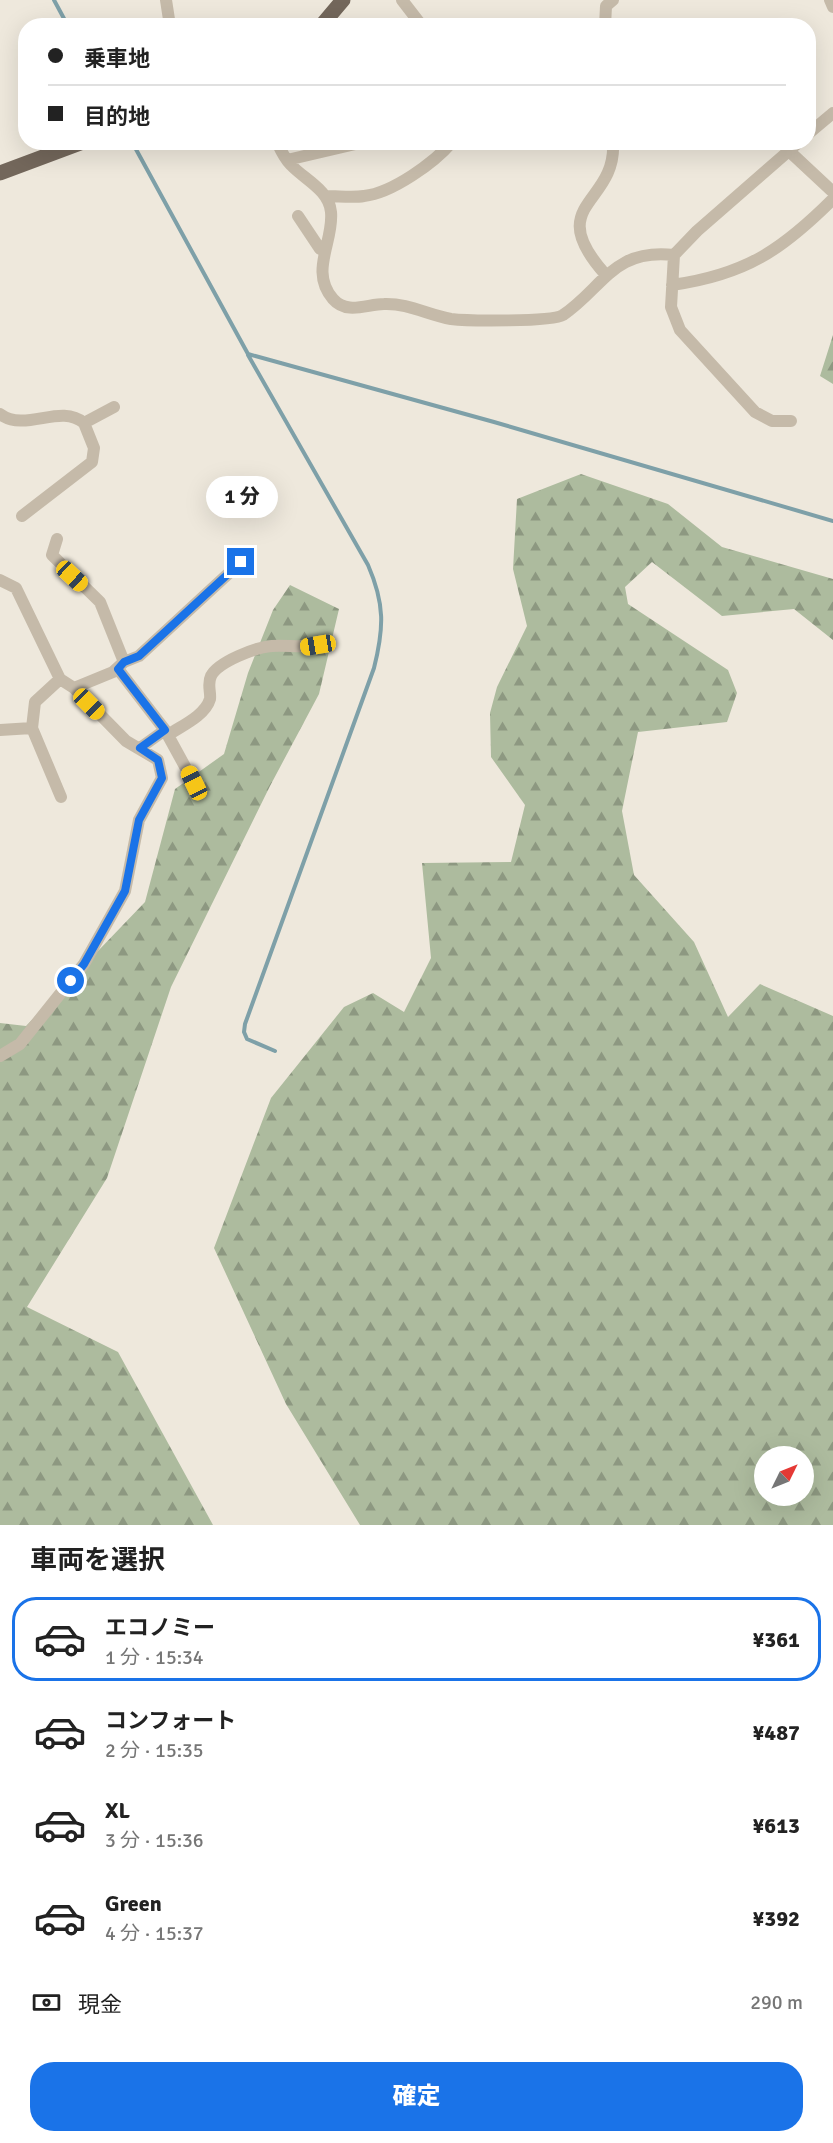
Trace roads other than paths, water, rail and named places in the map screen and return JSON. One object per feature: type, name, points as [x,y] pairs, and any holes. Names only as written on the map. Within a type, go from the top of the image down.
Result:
[{"type":"main road","points":[[328,18],[343,0]]},
{"type":"main road","points":[[0,173],[62,150]]},
{"type":"street","points":[[166,0],[169,18]]},
{"type":"street","points":[[402,0],[416,18]]},
{"type":"street","points":[[605,18],[606,6],[613,0]]},
{"type":"street","points":[[830,0],[833,7]]},
{"type":"street","points":[[816,127],[833,113]]},
{"type":"street","points":[[281,150],[287,160],[326,196],[331,213],[324,250],[325,289],[335,302],[347,308],[384,303],[450,319],[546,320],[564,314],[605,274],[622,264],[639,258],[674,255]]},
{"type":"street","points":[[287,160],[330,150]]},
{"type":"street","points":[[326,196],[366,196],[415,175],[445,150]]},
{"type":"street","points":[[605,274],[590,257],[579,221],[582,212],[606,180],[612,165],[613,150]]},
{"type":"street","points":[[791,150],[697,231],[674,255],[671,307],[680,330],[696,350],[755,411],[772,421],[791,421]]},
{"type":"street","points":[[797,150],[833,192]]},
{"type":"street","points":[[672,285],[707,280],[762,259],[786,242],[833,199]]},
{"type":"street","points":[[298,216],[320,249],[324,250]]},
{"type":"street","points":[[84,423],[114,407]]},
{"type":"street","points":[[0,414],[14,420],[29,421],[68,414],[84,423],[94,448],[92,462],[22,516]]},
{"type":"street","points":[[57,539],[52,555],[100,602],[121,665],[166,733],[194,783],[194,791]]},
{"type":"street","points":[[74,688],[139,656],[241,562]]},
{"type":"street","points":[[0,580],[16,588],[60,679],[74,688],[126,741],[158,760],[162,778],[139,820],[125,891],[84,964],[20,1044],[0,1056]]},
{"type":"street","points":[[140,748],[205,710],[210,699],[209,680],[219,667],[243,654],[272,646],[299,648],[318,645]]},
{"type":"street","points":[[60,679],[35,702],[32,728],[61,797]]},
{"type":"street","points":[[0,730],[32,728]]},
{"type":"waterway","points":[[54,0],[64,18]]},
{"type":"waterway","points":[[136,150],[248,354],[494,422],[833,521]]},
{"type":"waterway","points":[[248,355],[368,565],[378,592],[381,616],[380,641],[374,668],[245,1024],[244,1032],[247,1039],[275,1051]]}]
